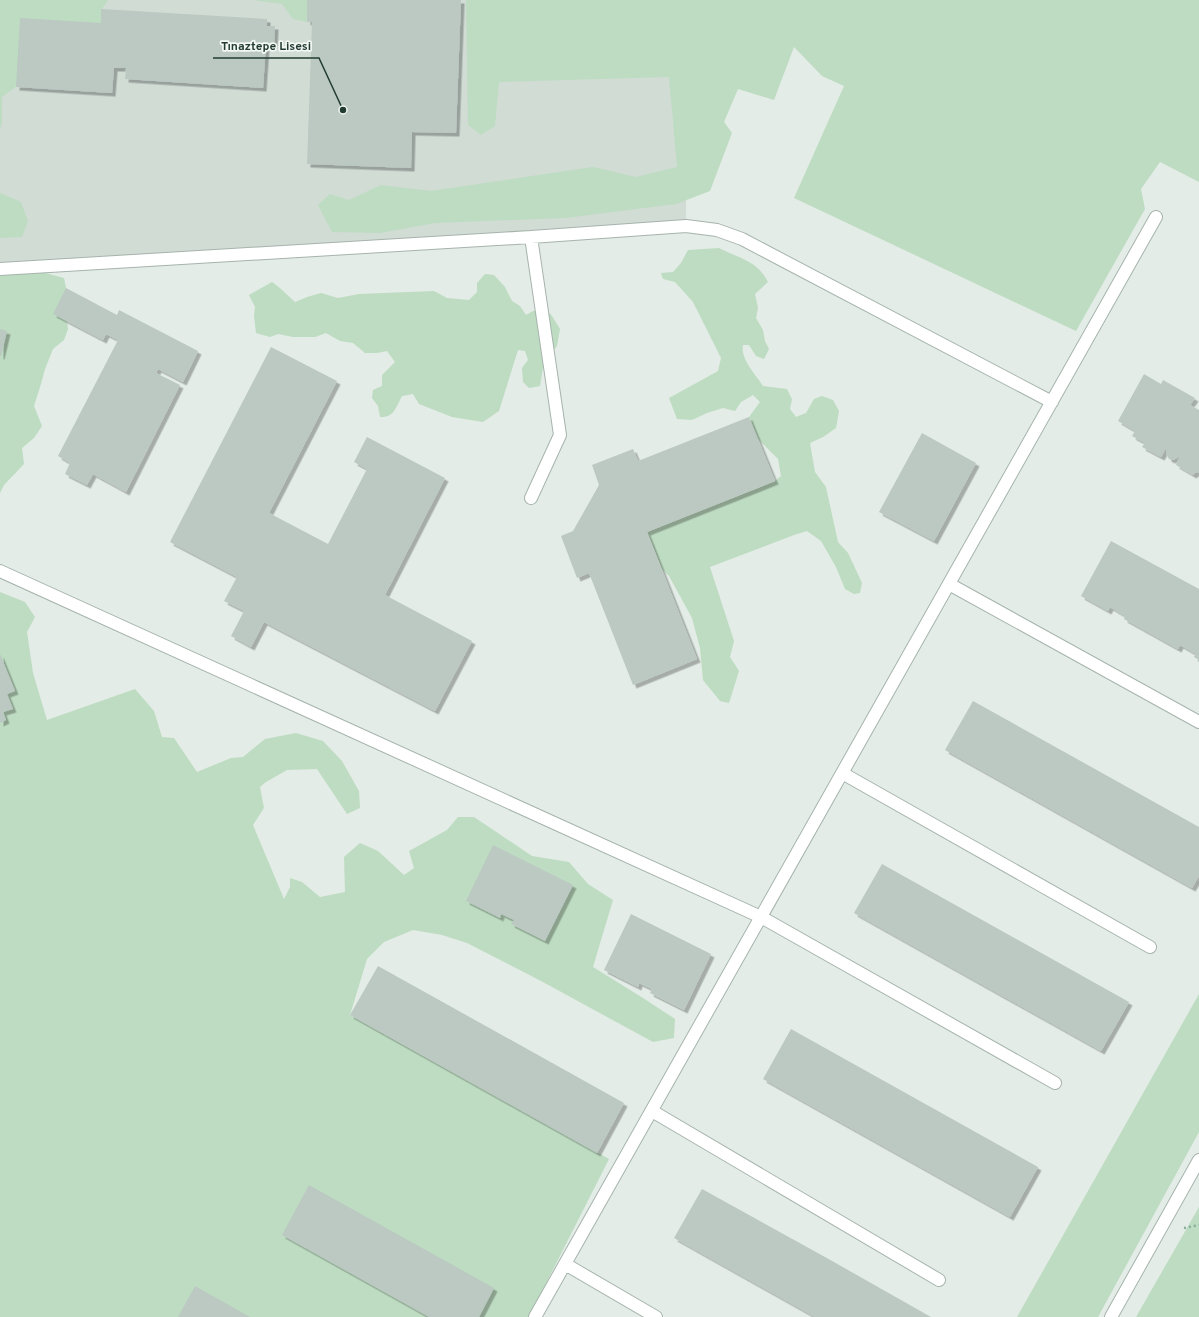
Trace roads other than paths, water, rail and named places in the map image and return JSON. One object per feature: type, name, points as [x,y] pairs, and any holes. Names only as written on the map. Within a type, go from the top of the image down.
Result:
[{"type":"street","points":[[535,1317],[1156,217]]},
{"type":"street","points":[[0,268],[531,237],[686,226],[717,230],[742,239],[1052,402]]},
{"type":"street","points":[[531,237],[560,435],[531,498]]},
{"type":"street","points":[[0,571],[761,917],[1055,1083]]},
{"type":"street","points":[[949,584],[1199,722]]},
{"type":"street","points":[[842,773],[1150,947]]},
{"type":"street","points":[[652,1111],[939,1280]]},
{"type":"street","points":[[1111,1317],[1199,1160]]},
{"type":"street","points":[[565,1264],[656,1317]]},
{"type":"place","name":"Tınaztepe Lisesi","points":[[343,110]]}]
